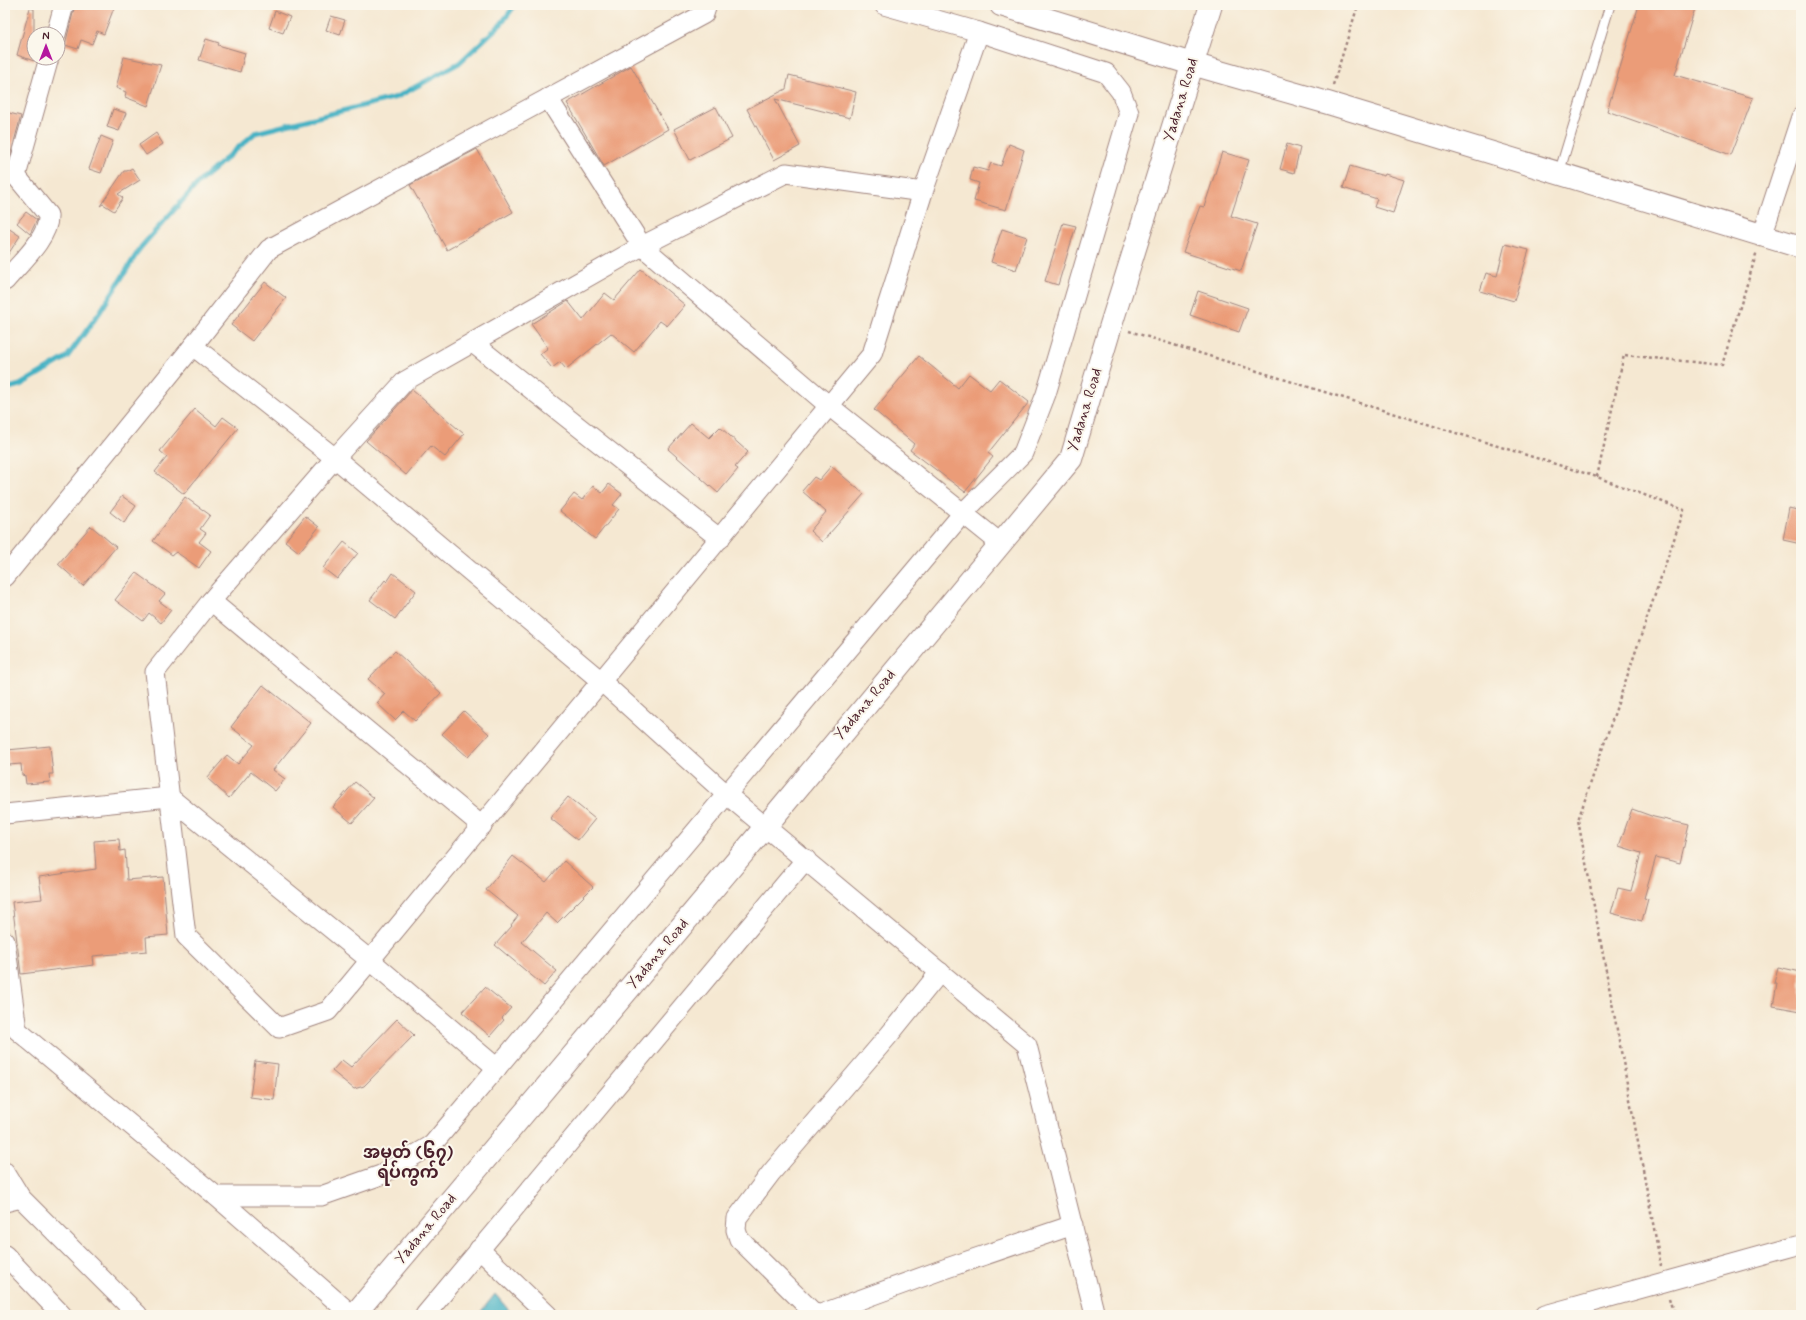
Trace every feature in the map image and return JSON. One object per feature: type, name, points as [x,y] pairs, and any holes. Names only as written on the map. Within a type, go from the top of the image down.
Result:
[{"type":"main road","points":[[1001,5],[1192,64],[1328,103],[1559,173],[1801,248]]},
{"type":"main road","name":"Yadana Road","points":[[353,1315],[766,826],[1071,458],[1211,5]]},
{"type":"street","points":[[58,26],[64,5]]},
{"type":"street","points":[[5,577],[193,346],[269,249],[704,14],[707,5]]},
{"type":"street","points":[[216,1196],[321,1196],[381,1175],[432,1145],[963,513],[1023,453],[1046,394],[1129,113],[1121,92],[1106,73],[979,32],[884,5]]},
{"type":"street","points":[[923,192],[786,173],[642,246],[405,381],[335,458],[211,601],[155,672],[186,936],[279,1028],[328,1011],[720,539],[828,405],[872,354],[923,192],[979,32]]},
{"type":"street","points":[[5,281],[42,237],[49,221],[48,215],[10,175],[46,66]]},
{"type":"street","points":[[548,98],[642,246],[828,405],[1000,543]]},
{"type":"street","points":[[1762,236],[1801,117]]},
{"type":"street","points":[[473,343],[720,539]]},
{"type":"street","points":[[193,346],[335,458],[601,681],[726,794],[1027,1044],[1095,1315]]},
{"type":"street","points":[[211,601],[482,826]]},
{"type":"street","points":[[5,814],[169,797],[371,961],[497,1068]]},
{"type":"street","points":[[424,1315],[806,859]]},
{"type":"street","points":[[5,941],[17,1030],[216,1196],[353,1315]]},
{"type":"street","points":[[940,972],[889,1035],[771,1173],[737,1218],[736,1230],[739,1239],[817,1315],[944,1269],[1073,1226]]},
{"type":"street","points":[[5,1172],[13,1200],[138,1315]]},
{"type":"street","points":[[1545,1315],[1801,1244]]},
{"type":"street","points":[[478,1249],[548,1315]]},
{"type":"street","points":[[5,1255],[62,1315]]},
{"type":"lane","points":[[1559,173],[1610,5]]},
{"type":"path","points":[[1328,103],[1358,5]]},
{"type":"path","points":[[1597,477],[1624,355],[1722,365],[1762,236]]},
{"type":"path","points":[[1111,325],[1597,477],[1684,510],[1578,820],[1664,1282],[1674,1315]]},
{"type":"water","points":[[495,1294],[513,1315],[478,1315]]},
{"type":"building","points":[[75,5],[115,5],[104,34],[97,31],[92,44],[81,40],[78,49],[66,45]]},
{"type":"building","points":[[1639,5],[1696,5],[1675,75],[1753,98],[1731,155],[1607,111]]},
{"type":"building","points":[[30,8],[34,9],[34,26],[26,26],[26,58],[17,55]]},
{"type":"building","points":[[275,11],[290,17],[283,33],[269,28]]},
{"type":"building","points":[[331,16],[345,20],[340,35],[326,30]]},
{"type":"building","points":[[206,39],[219,43],[218,45],[245,53],[240,72],[199,60]]},
{"type":"building","points":[[124,57],[161,65],[148,106],[125,97],[126,92],[116,88]]},
{"type":"building","points":[[631,66],[668,129],[604,166],[567,103]]},
{"type":"building","points":[[789,75],[856,92],[850,118],[775,99],[800,146],[774,160],[747,109],[786,89]]},
{"type":"building","points":[[716,107],[732,138],[690,160],[674,129]]},
{"type":"building","points":[[113,109],[126,113],[119,131],[107,127]]},
{"type":"building","points":[[5,112],[21,116],[9,160],[5,160]]},
{"type":"building","points":[[156,133],[163,144],[146,155],[139,145]]},
{"type":"building","points":[[101,136],[113,141],[101,173],[89,169]]},
{"type":"building","points":[[1009,144],[1024,150],[1006,210],[974,201],[979,183],[970,180],[973,167],[988,171],[991,163],[1001,166]]},
{"type":"building","points":[[1287,144],[1300,148],[1294,173],[1280,169]]},
{"type":"building","points":[[477,149],[513,212],[447,250],[410,185]]},
{"type":"building","points":[[1222,152],[1249,160],[1231,216],[1257,224],[1241,271],[1183,252],[1200,206],[1204,207]]},
{"type":"building","points":[[1350,166],[1404,180],[1393,213],[1374,207],[1377,199],[1343,188]]},
{"type":"building","points":[[132,168],[140,180],[118,194],[123,198],[114,211],[103,204],[100,206],[124,171]]},
{"type":"building","points":[[26,212],[37,220],[30,234],[17,223]]},
{"type":"building","points":[[1063,223],[1076,226],[1058,285],[1045,281]]},
{"type":"building","points":[[5,226],[20,236],[5,259]]},
{"type":"building","points":[[1002,229],[1027,237],[1016,270],[991,262]]},
{"type":"building","points":[[1505,244],[1529,250],[1514,301],[1480,291],[1486,273],[1497,276]]},
{"type":"building","points":[[641,269],[685,305],[667,326],[660,321],[634,352],[611,333],[566,369],[560,362],[552,368],[540,354],[548,348],[531,324],[568,301],[583,320],[605,293],[614,300]]},
{"type":"building","points":[[265,282],[286,298],[252,341],[231,325]]},
{"type":"building","points":[[1198,291],[1248,308],[1239,332],[1190,315]]},
{"type":"building","points":[[919,356],[958,388],[969,374],[990,390],[999,379],[1029,402],[988,453],[993,457],[965,492],[910,450],[914,444],[874,410]]},
{"type":"building","points":[[412,390],[464,434],[445,457],[431,446],[406,475],[366,441]]},
{"type":"building","points":[[195,409],[216,426],[223,417],[238,428],[184,494],[155,472],[167,457],[160,451]]},
{"type":"building","points":[[691,423],[709,438],[720,427],[748,452],[735,467],[738,469],[718,493],[668,449]]},
{"type":"building","points":[[831,466],[864,494],[822,542],[810,531],[826,512],[802,491],[814,477],[819,480]]},
{"type":"building","points":[[609,484],[622,494],[613,505],[619,509],[595,539],[560,511],[574,494],[582,500],[593,486],[602,493]]},
{"type":"building","points":[[122,496],[136,506],[124,523],[110,512]]},
{"type":"building","points":[[185,497],[210,515],[200,529],[206,533],[199,542],[211,551],[199,568],[176,552],[172,555],[153,541]]},
{"type":"building","points":[[1789,508],[1801,511],[1801,544],[1783,540]]},
{"type":"building","points":[[305,516],[319,527],[299,552],[285,541]]},
{"type":"building","points":[[91,526],[116,547],[83,586],[58,564]]},
{"type":"building","points":[[344,542],[358,553],[337,579],[323,568]]},
{"type":"building","points":[[136,573],[165,594],[159,601],[171,610],[161,623],[149,613],[143,621],[115,600]]},
{"type":"building","points":[[393,573],[416,591],[395,619],[370,600],[385,580],[387,582]]},
{"type":"building","points":[[395,651],[441,693],[415,721],[404,711],[395,720],[377,703],[385,694],[368,679]]},
{"type":"building","points":[[263,685],[311,723],[273,770],[285,779],[275,791],[251,772],[229,798],[207,778],[227,755],[238,764],[254,745],[231,727]]},
{"type":"building","points":[[464,711],[489,734],[468,757],[442,734]]},
{"type":"building","points":[[50,746],[53,774],[49,774],[50,782],[26,784],[25,776],[22,775],[21,764],[9,765],[7,750]]},
{"type":"building","points":[[355,782],[374,798],[352,823],[333,807]]},
{"type":"building","points":[[568,797],[595,819],[578,840],[550,818]]},
{"type":"building","points":[[1632,809],[1654,817],[1689,825],[1680,863],[1656,857],[1644,898],[1648,899],[1642,921],[1611,913],[1618,888],[1631,891],[1641,853],[1619,846]]},
{"type":"building","points":[[119,839],[120,851],[125,850],[127,880],[163,877],[168,935],[146,937],[147,951],[93,956],[94,965],[21,974],[12,902],[42,899],[39,877],[96,869],[94,841]]},
{"type":"building","points":[[513,856],[546,882],[564,861],[593,887],[557,923],[546,913],[522,942],[557,971],[544,986],[495,945],[512,926],[511,925],[518,916],[486,890]]},
{"type":"building","points":[[1778,967],[1801,972],[1801,1011],[1773,1006],[1777,983],[1774,983]]},
{"type":"building","points":[[485,987],[511,1008],[502,1018],[504,1020],[490,1036],[462,1012]]},
{"type":"building","points":[[397,1019],[414,1035],[364,1086],[354,1089],[332,1071],[342,1060],[351,1067]]},
{"type":"building","points":[[255,1061],[278,1064],[274,1100],[250,1097]]},
{"type":"waterway","points":[[5,389],[20,385],[67,357],[100,312],[141,247],[199,182],[255,133],[397,97],[459,63],[501,24],[515,5]]},
{"type":"district","name":"အမှတ် (၆၇) ရပ်ကွက်","points":[[408,1163]]}]
